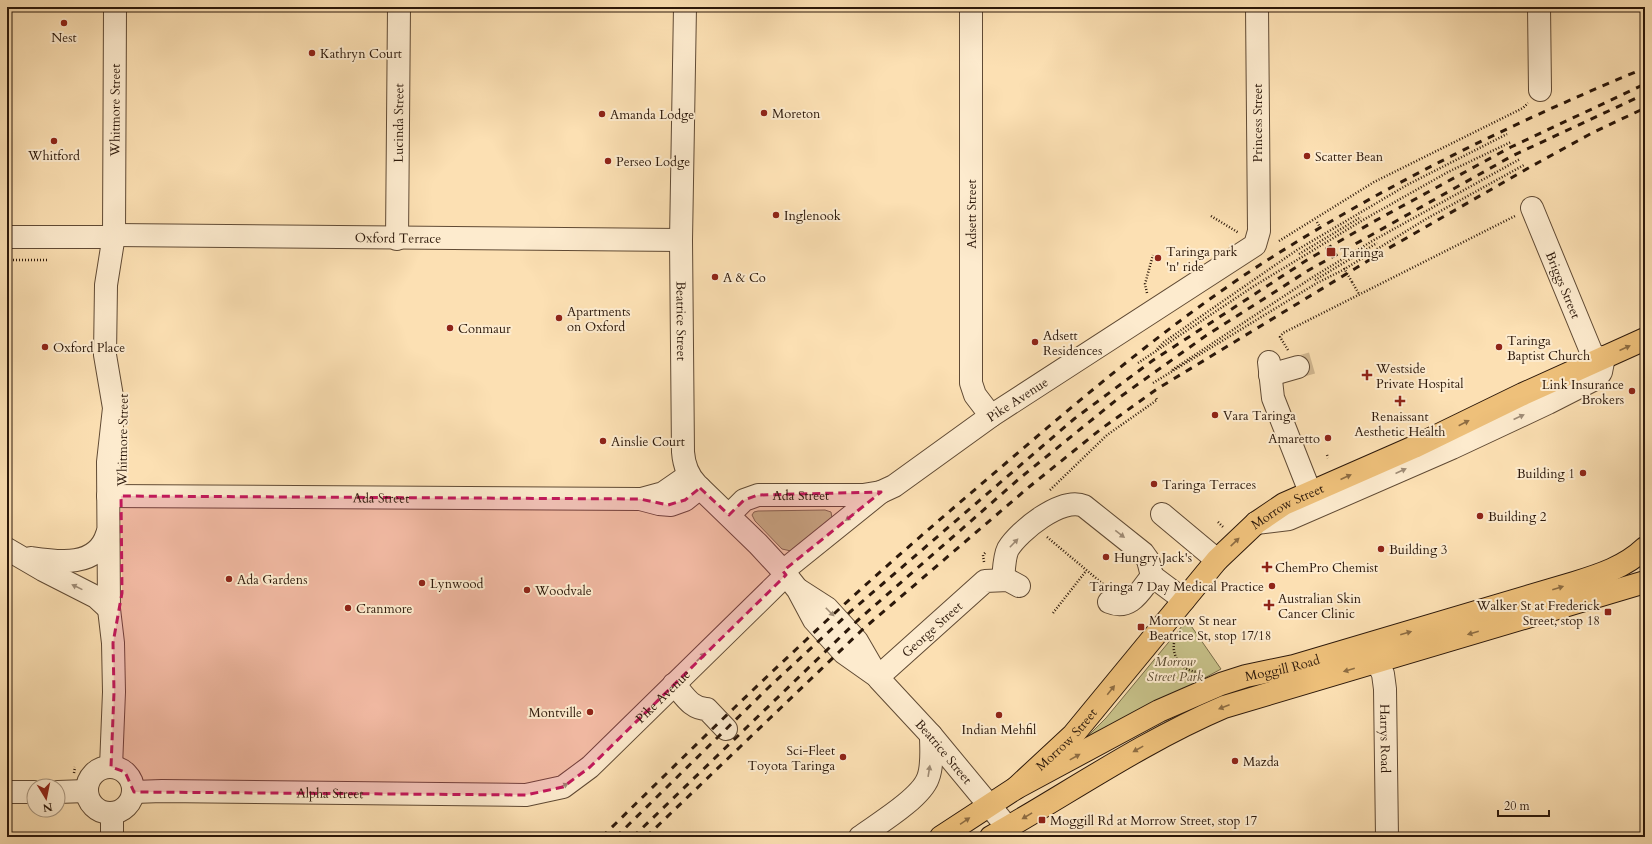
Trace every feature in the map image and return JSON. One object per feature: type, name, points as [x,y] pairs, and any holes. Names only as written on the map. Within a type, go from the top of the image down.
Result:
[{"type":"highway","name":"Morrow Street","points":[[1016,788],[1073,735],[1218,560],[1256,523],[1284,504],[1414,447],[1523,394],[1645,340]]},
{"type":"highway","name":"Moggill Road","points":[[999,832],[1130,754],[1193,720],[1373,653],[1606,572],[1630,560],[1645,548]]},
{"type":"highway","name":"Moggill Road","points":[[941,837],[989,804],[1016,788],[1159,711],[1208,689],[1246,676],[1294,666],[1373,653],[1645,582]]},
{"type":"street","name":"Whitmore Street","points":[[111,767],[114,692],[113,644],[109,609],[107,534],[115,496],[121,443],[118,423],[125,397],[115,348],[120,307],[114,236],[115,7]]},
{"type":"street","name":"Lucinda Street","points":[[397,239],[399,7]]},
{"type":"street","name":"Beatrice Street","points":[[685,7],[681,240],[683,452],[694,482],[729,516],[789,579],[814,620],[844,653],[878,677],[931,735],[989,804],[999,832]]},
{"type":"street","name":"Adsett Street","points":[[971,7],[971,383],[974,395],[991,416]]},
{"type":"street","name":"Princess Street","points":[[1248,236],[1259,231],[1257,7]]},
{"type":"street","points":[[1539,7],[1540,90]]},
{"type":"street","name":"Briggs Street","points":[[1524,212],[1600,359]]},
{"type":"street","name":"Oxford Terrace","points":[[7,237],[114,236],[681,240]]},
{"type":"street","name":"Pike Avenue","points":[[526,795],[563,787],[590,767],[674,684],[789,579],[881,492],[894,486],[991,416],[1255,245],[1248,236]]},
{"type":"street","points":[[1256,523],[1290,519],[1452,448],[1542,406],[1597,378],[1601,372],[1600,359]]},
{"type":"street","points":[[1298,367],[1270,368],[1273,398],[1310,492]]},
{"type":"street","name":"Ada Street","points":[[115,496],[640,499],[694,482]]},
{"type":"street","name":"Ada Street","points":[[729,516],[744,500],[758,495],[863,495],[881,492]]},
{"type":"street","name":"Whitmore Street","points":[[113,644],[122,593],[115,496]]},
{"type":"street","name":"George Street","points":[[878,677],[1002,582],[1009,549],[1040,518],[1060,506],[1074,503],[1084,506],[1143,553],[1148,560],[1152,576]]},
{"type":"street","points":[[1162,514],[1218,560]]},
{"type":"street","points":[[15,553],[57,562],[78,560],[97,550],[104,542],[107,534]]},
{"type":"street","points":[[15,553],[43,570],[96,597],[109,609]]},
{"type":"street","points":[[1107,594],[1122,605],[1130,603],[1152,576],[1184,600]]},
{"type":"street","name":"Harrys Road","points":[[1373,653],[1383,674],[1385,689],[1387,837]]},
{"type":"street","points":[[674,684],[692,705],[697,708],[707,709],[726,728]]},
{"type":"street","points":[[860,837],[911,799],[924,786],[930,772],[931,735]]},
{"type":"street","points":[[111,767],[125,772],[133,784],[134,792],[129,804],[118,812],[112,814],[104,813],[92,805],[86,791],[90,777],[103,768],[111,767]]},
{"type":"street","points":[[66,792],[86,791]]},
{"type":"street","name":"Alpha Street","points":[[134,792],[162,791],[526,795]]},
{"type":"street","points":[[7,792],[26,792]]},
{"type":"street","points":[[112,814],[112,837]]},
{"type":"path","points":[[1279,241],[1316,221],[1374,182],[1523,108],[1540,90]]},
{"type":"path","points":[[1155,351],[1164,342],[1297,250],[1435,170],[1507,134]]},
{"type":"path","points":[[1138,363],[1300,255],[1362,218],[1448,172],[1512,142]]},
{"type":"path","points":[[1153,383],[1315,280],[1374,240],[1520,159]]},
{"type":"path","points":[[1315,280],[1343,270],[1426,219],[1524,165]]},
{"type":"path","points":[[1288,348],[1280,337],[1283,333],[1524,212]]},
{"type":"path","points":[[1359,213],[1362,218]]},
{"type":"path","points":[[1211,216],[1248,236]]},
{"type":"path","points":[[1300,255],[1314,250],[1362,218]]},
{"type":"path","points":[[1316,221],[1321,229]]},
{"type":"path","points":[[1374,240],[1379,247]]},
{"type":"path","points":[[1170,372],[1175,367],[1315,280],[1377,244]]},
{"type":"path","points":[[1297,250],[1300,255]]},
{"type":"path","points":[[1147,295],[1145,284],[1153,255]]},
{"type":"path","points":[[7,260],[47,260]]},
{"type":"path","points":[[1344,268],[1359,294]]},
{"type":"path","points":[[1107,435],[1157,400],[1156,398]]},
{"type":"path","points":[[1645,514],[1641,534],[1645,565]]},
{"type":"path","points":[[1218,522],[1224,529]]},
{"type":"path","points":[[1045,535],[1086,571],[1107,594]]},
{"type":"path","points":[[1053,613],[1086,571]]},
{"type":"path","points":[[1174,643],[1175,657],[1180,665],[1193,672],[1200,672]]},
{"type":"highlighted area","points":[[700,488],[729,515],[744,500],[758,495],[881,492],[783,571],[786,575],[590,767],[563,787],[526,795],[134,792],[125,772],[111,767],[114,692],[113,643],[122,593],[121,496],[640,499],[668,505],[685,500]]},
{"type":"green space","points":[[825,510],[831,512],[832,518],[791,551],[782,549],[755,521],[752,515],[754,512],[758,511]]},
{"type":"green space","name":"Morrow Street Park","points":[[1187,620],[1221,669],[1084,744],[1083,741],[1106,718]]},
{"type":"tunnel","points":[[1298,367],[1312,363]]},
{"type":"railway","points":[[602,837],[754,689],[879,573],[1064,414],[1152,342],[1212,297],[1291,245],[1340,216],[1439,162],[1541,113],[1645,68]]},
{"type":"railway","points":[[616,837],[767,689],[850,612],[1074,419],[1152,361],[1307,260],[1373,222],[1511,147],[1645,84]]},
{"type":"railway","points":[[633,837],[857,621],[1020,478],[1120,397],[1204,337],[1309,270],[1512,156],[1645,94]]},
{"type":"railway","points":[[646,837],[862,630],[1029,487],[1101,429],[1157,389],[1389,248],[1592,133],[1645,108]]},
{"type":"place","name":"Nest","points":[[64,23]]},
{"type":"place","name":"Kathryn Court","points":[[312,53]]},
{"type":"place","name":"Moreton","points":[[764,113]]},
{"type":"place","name":"Amanda Lodge","points":[[602,114]]},
{"type":"place","name":"Whitford","points":[[54,141]]},
{"type":"place","name":"Scatter Bean","points":[[1307,156]]},
{"type":"place","name":"Perseo Lodge","points":[[608,161]]},
{"type":"place","name":"Inglenook","points":[[776,215]]},
{"type":"place","name":"Taringa","points":[[1331,252]]},
{"type":"place","name":"Taringa park 'n' ride","points":[[1158,258]]},
{"type":"place","name":"A & Co","points":[[715,277]]},
{"type":"place","name":"Apartments on Oxford","points":[[559,318]]},
{"type":"place","name":"Conmaur","points":[[450,328]]},
{"type":"place","name":"Adsett Residences","points":[[1035,342]]},
{"type":"place","name":"Oxford Place","points":[[45,347]]},
{"type":"place","name":"Taringa Baptist Church","points":[[1499,347]]},
{"type":"place","name":"Westside Private Hospital","points":[[1367,375]]},
{"type":"place","name":"Link Insurance Brokers","points":[[1632,391]]},
{"type":"place","name":"Renaissant Aesthetic Health","points":[[1400,401]]},
{"type":"place","name":"Vara Taringa","points":[[1215,415]]},
{"type":"place","name":"Amaretto","points":[[1328,438]]},
{"type":"place","name":"Ainslie Court","points":[[603,441]]},
{"type":"place","name":"Building 1","points":[[1583,473]]},
{"type":"place","name":"Taringa Terraces","points":[[1154,484]]},
{"type":"place","name":"Building 2","points":[[1480,516]]},
{"type":"place","name":"Building 3","points":[[1381,549]]},
{"type":"place","name":"Hungry Jack's","points":[[1106,557]]},
{"type":"place","name":"ChemPro Chemist","points":[[1267,567]]},
{"type":"place","name":"Ada Gardens","points":[[229,579]]},
{"type":"place","name":"Lynwood","points":[[422,583]]},
{"type":"place","name":"Taringa 7 Day Medical Practice","points":[[1272,586]]},
{"type":"place","name":"Woodvale","points":[[527,590]]},
{"type":"place","name":"Australian Skin Cancer Clinic","points":[[1269,605]]},
{"type":"place","name":"Cranmore","points":[[348,608]]},
{"type":"place","name":"Walker St at Frederick Street, stop 18","points":[[1608,612]]},
{"type":"place","name":"Morrow St near Beatrice St, stop 17/18","points":[[1141,627]]},
{"type":"place","name":"Montville","points":[[590,712]]},
{"type":"place","name":"Indian Mehfil","points":[[999,715]]},
{"type":"place","name":"Sci-Fleet Toyota Taringa","points":[[843,757]]},
{"type":"place","name":"Mazda","points":[[1235,761]]},
{"type":"place","name":"Moggill Rd at Morrow Street, stop 17","points":[[1042,820]]}]
